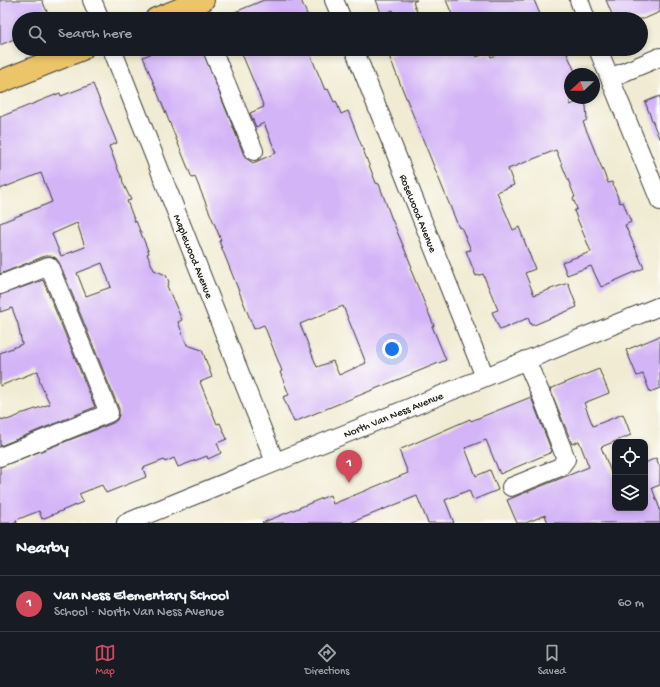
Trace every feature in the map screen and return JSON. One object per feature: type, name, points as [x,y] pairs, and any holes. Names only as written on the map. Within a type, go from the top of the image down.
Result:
[{"type":"main road","points":[[183,12],[199,8]]},
{"type":"main road","points":[[0,82],[65,56]]},
{"type":"street","points":[[92,0],[97,12]]},
{"type":"street","points":[[334,0],[339,12]]},
{"type":"street","points":[[579,0],[583,12]]},
{"type":"street","name":"Maplewood Avenue","points":[[115,56],[275,462]]},
{"type":"street","points":[[215,56],[254,151]]},
{"type":"street","name":"Rosewood Avenue","points":[[357,56],[485,377]]},
{"type":"street","points":[[601,56],[660,201]]},
{"type":"street","points":[[610,78],[660,57]]},
{"type":"street","points":[[0,286],[49,266],[109,413],[0,457]]},
{"type":"street","name":"North Van Ness Avenue","points":[[126,523],[660,306]]},
{"type":"street","points":[[511,487],[560,467],[566,459],[526,360]]},
{"type":"building","points":[[0,0],[42,0],[47,12],[12,12],[12,40],[0,45]]},
{"type":"building","points":[[264,0],[301,0],[306,12],[235,12]]},
{"type":"building","points":[[376,0],[417,0],[413,2],[417,12],[394,12],[393,10],[389,12],[381,12]]},
{"type":"building","points":[[446,0],[534,0],[539,12],[451,12]]},
{"type":"building","points":[[606,0],[660,0],[660,12],[648,17],[648,12],[611,12]]},
{"type":"building","points":[[205,56],[244,155],[253,163],[276,153],[264,123],[256,127],[250,113],[264,107],[243,56],[311,56],[325,90],[328,89],[334,102],[336,101],[341,114],[348,111],[376,183],[379,184],[412,267],[410,268],[434,326],[432,326],[446,360],[294,422],[283,397],[289,395],[280,372],[282,371],[264,325],[254,329],[219,241],[221,240],[195,177],[192,178],[143,57]],"holes":[[[343,306],[366,363],[339,375],[333,361],[317,367],[300,324]]]},
{"type":"building","points":[[389,56],[568,56],[573,68],[564,68],[564,104],[585,104],[586,106],[587,120],[583,122],[608,183],[612,182],[620,203],[623,202],[631,222],[625,225],[644,268],[601,287],[591,266],[567,275],[562,262],[591,252],[574,211],[577,209],[573,198],[575,197],[556,150],[508,169],[514,185],[497,192],[513,230],[519,227],[535,269],[525,273],[534,295],[568,283],[577,307],[534,325],[531,325],[528,318],[500,330],[492,312],[498,310],[483,274],[476,276],[466,251],[471,250],[461,227],[459,228]]},
{"type":"building","points":[[93,84],[117,143],[109,146],[131,200],[127,201],[149,253],[147,254],[154,270],[166,275],[169,282],[167,286],[182,320],[178,322],[187,345],[202,350],[212,377],[200,382],[217,424],[220,423],[227,439],[217,443],[221,453],[208,459],[207,456],[178,467],[174,458],[165,462],[164,460],[143,468],[146,477],[106,493],[102,485],[79,494],[83,502],[42,519],[39,511],[16,520],[17,523],[0,523],[0,467],[113,423],[117,420],[119,415],[119,409],[59,262],[56,258],[45,256],[0,274],[0,223],[52,202],[41,173],[0,189],[0,117],[60,93],[61,96]],"holes":[[[77,223],[85,247],[61,256],[52,234]],[[102,263],[111,287],[86,296],[77,273]]]},
{"type":"building","points":[[660,96],[660,138],[659,138],[645,102]]},
{"type":"building","points":[[43,280],[95,407],[0,446],[0,419],[7,420],[22,413],[50,404],[40,383],[38,371],[0,386],[0,353],[22,344],[18,324],[12,308],[0,312],[0,295]]},
{"type":"building","points":[[660,336],[660,388],[650,392],[643,374],[637,376],[626,350]]},
{"type":"building","points":[[599,369],[609,393],[584,403],[593,426],[623,414],[631,435],[621,439],[612,439],[612,443],[601,447],[612,474],[612,511],[648,511],[648,462],[656,458],[660,467],[660,485],[652,488],[660,509],[660,523],[548,523],[545,515],[526,523],[517,523],[507,500],[589,467],[579,441],[572,444],[550,389]]},
{"type":"building","points":[[531,397],[552,452],[500,474],[486,440],[465,448],[476,476],[490,470],[498,490],[473,500],[469,490],[445,500],[454,523],[428,523],[417,496],[350,523],[262,523],[330,495],[333,504],[408,473],[399,450],[470,419],[471,421]]},
{"type":"place","name":"Van Ness Elementary School","points":[[349,483]]}]
